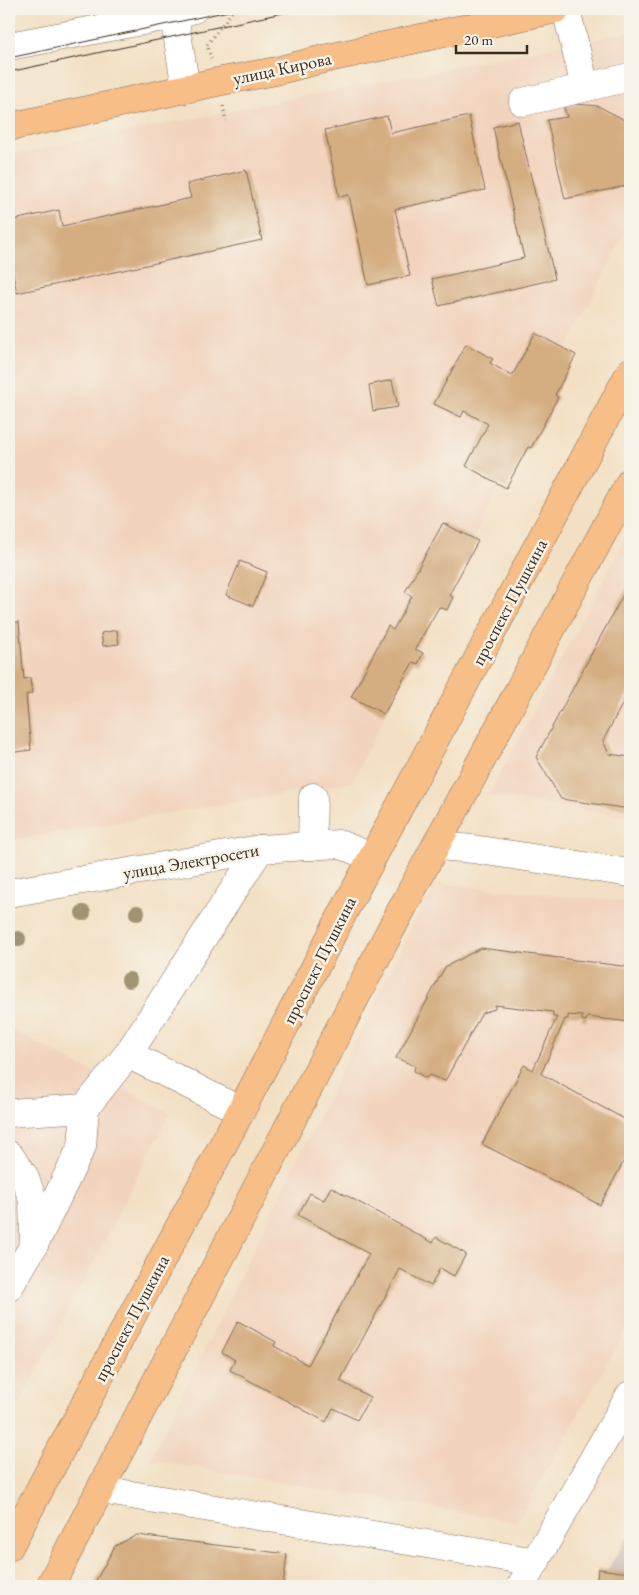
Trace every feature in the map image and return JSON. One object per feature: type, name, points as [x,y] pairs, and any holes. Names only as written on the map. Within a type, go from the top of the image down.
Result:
[{"type":"main road","name":"улица Кирова","points":[[9,127],[276,71],[556,9]]},
{"type":"main road","name":"проспект Пушкина","points":[[10,1540],[241,1111],[372,857],[630,372]]},
{"type":"main road","points":[[50,1586],[389,933],[438,846],[630,482]]},
{"type":"street","points":[[566,9],[585,87]]},
{"type":"street","points":[[9,46],[184,12],[186,89]]},
{"type":"street","points":[[523,102],[630,77]]},
{"type":"street","points":[[312,846],[313,797]]},
{"type":"street","name":"улица Электросети","points":[[9,893],[260,849],[339,844],[372,857]]},
{"type":"street","points":[[438,846],[473,849],[630,872]]},
{"type":"street","points":[[9,1287],[34,1245],[82,1146],[86,1108],[128,1054],[260,849]]},
{"type":"street","points":[[128,1054],[241,1111]]},
{"type":"street","points":[[9,1113],[86,1108]]},
{"type":"street","points":[[9,1156],[24,1176],[33,1200],[34,1245]]},
{"type":"street","points":[[521,1586],[630,1395]]},
{"type":"street","points":[[101,1490],[536,1562]]},
{"type":"shaded area","points":[[630,32],[630,222],[352,782],[9,841],[9,155]]},
{"type":"shaded area","points":[[630,530],[630,817],[489,795]]},
{"type":"shaded area","points":[[433,883],[630,902],[630,1324],[517,1522],[150,1460]]},
{"type":"shaded area","points":[[9,1028],[170,1113],[9,1425]]},
{"type":"shaded area","points":[[630,1534],[630,1586],[597,1586]]},
{"type":"building","points":[[575,104],[598,106],[630,125],[630,185],[565,199],[547,120],[567,117],[564,107]]},
{"type":"building","points":[[387,116],[391,133],[469,116],[485,190],[395,209],[410,276],[368,285],[349,195],[339,197],[325,130]]},
{"type":"building","points":[[518,121],[555,279],[439,306],[432,279],[524,258],[493,127]]},
{"type":"building","points":[[246,170],[262,240],[17,293],[9,255],[9,221],[59,210],[62,226],[191,198],[187,184]]},
{"type":"building","points":[[535,333],[576,355],[555,395],[558,397],[531,448],[528,447],[506,488],[466,466],[488,424],[464,411],[461,417],[434,404],[466,344],[493,359],[490,363],[512,376]]},
{"type":"building","points":[[392,380],[398,407],[373,411],[369,385]]},
{"type":"building","points":[[443,523],[478,541],[449,595],[453,597],[447,610],[439,607],[415,649],[423,653],[418,664],[413,662],[384,714],[351,697],[388,626],[393,630],[412,596],[405,592]]},
{"type":"building","points":[[240,561],[267,572],[253,606],[226,595]]},
{"type":"building","points":[[630,582],[630,689],[603,741],[609,754],[630,757],[630,809],[561,799],[536,757]]},
{"type":"building","points":[[19,622],[24,679],[30,678],[32,693],[26,695],[31,750],[9,753],[9,623]]},
{"type":"building","points":[[117,630],[119,644],[103,646],[101,633]]},
{"type":"building","points":[[481,948],[630,967],[630,1022],[587,1017],[586,1021],[582,1020],[582,1016],[568,1015],[568,1019],[565,1019],[541,1074],[630,1122],[630,1150],[600,1205],[482,1144],[524,1065],[533,1070],[557,1017],[553,1017],[553,1012],[495,1005],[495,1009],[482,1013],[445,1081],[429,1075],[426,1078],[414,1071],[415,1066],[396,1058],[445,967]]},
{"type":"building","points":[[331,1187],[433,1243],[436,1237],[466,1254],[454,1276],[440,1268],[431,1286],[400,1269],[340,1381],[370,1397],[357,1420],[333,1408],[326,1422],[230,1370],[235,1360],[222,1352],[238,1321],[276,1342],[274,1346],[308,1365],[369,1254],[298,1215],[310,1193],[324,1200]]},
{"type":"building","points":[[137,1535],[287,1554],[283,1586],[178,1586],[155,1584],[149,1586],[93,1586],[115,1546]]},
{"type":"building","points":[[598,1569],[630,1573],[630,1586],[596,1586]]},
{"type":"tram line","points":[[9,58],[238,9]]},
{"type":"tram line","points":[[9,72],[301,9]]}]
